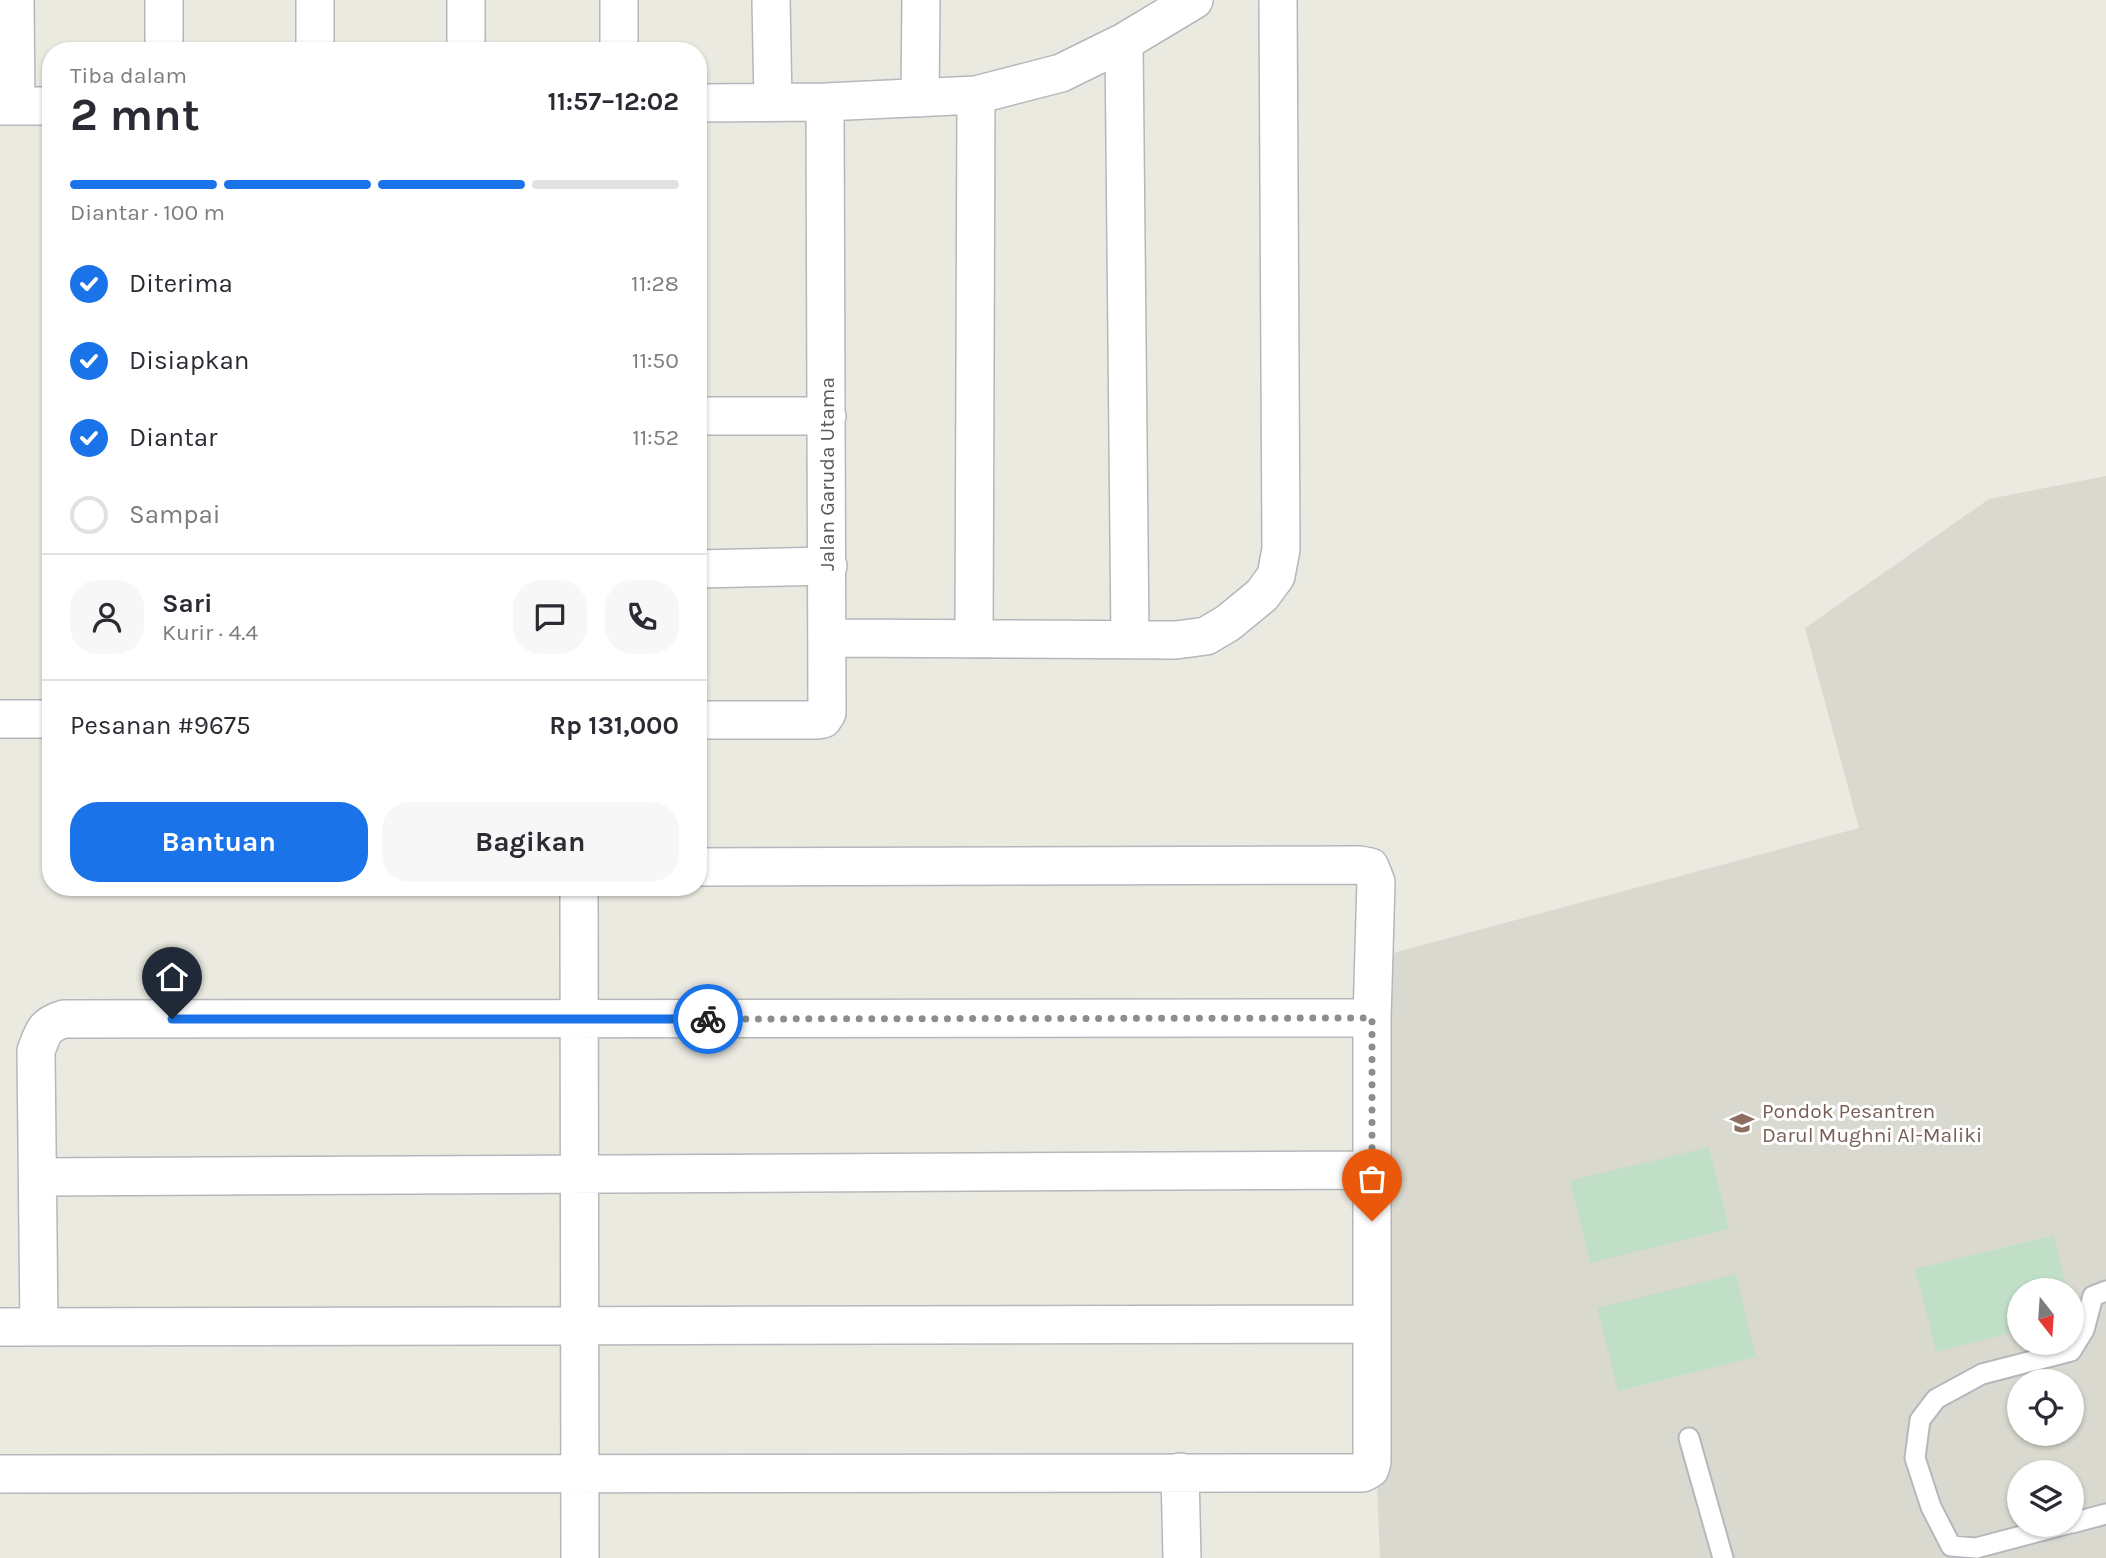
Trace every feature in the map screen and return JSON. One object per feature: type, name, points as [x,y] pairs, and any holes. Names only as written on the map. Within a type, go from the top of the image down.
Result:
[{"type":"street","points":[[15,0],[22,106]]},
{"type":"street","points":[[163,42],[164,0]]},
{"type":"street","points":[[315,0],[315,42]]},
{"type":"street","points":[[466,0],[466,42]]},
{"type":"street","points":[[619,0],[619,42]]},
{"type":"street","points":[[771,0],[773,102]]},
{"type":"street","points":[[920,98],[921,0]]},
{"type":"street","points":[[707,103],[825,103],[976,94],[1061,73],[1124,42],[1194,0]]},
{"type":"street","points":[[828,638],[1176,640],[1206,636],[1228,623],[1262,596],[1276,576],[1280,549],[1278,0]]},
{"type":"street","points":[[1124,42],[1130,639]]},
{"type":"street","points":[[974,639],[976,94]]},
{"type":"street","name":"Jalan Garuda Utama","points":[[707,720],[817,720],[823,719],[828,708],[825,103]]},
{"type":"street","points":[[707,416],[827,416]]},
{"type":"street","points":[[707,569],[828,566]]},
{"type":"street","points":[[0,719],[42,719]]},
{"type":"street","points":[[0,1474],[1367,1472],[1372,1462],[1372,1018],[1376,882],[1370,867],[707,867]]},
{"type":"street","points":[[579,896],[580,1558]]},
{"type":"street","points":[[39,1327],[36,1051],[49,1024],[64,1019],[1372,1018]]},
{"type":"street","points":[[39,1177],[1372,1170]]},
{"type":"street","points":[[0,1327],[1371,1324]]},
{"type":"street","points":[[1180,1472],[1182,1558]]},
{"type":"lane","points":[[2019,1537],[1976,1548],[1951,1546],[1931,1507],[1915,1458],[1920,1420],[1936,1399],[1982,1374],[2071,1351],[2084,1330],[2092,1296],[2106,1291]]},
{"type":"lane","points":[[1689,1438],[1723,1558]]},
{"type":"lane","points":[[2084,1520],[2106,1514]]},
{"type":"shaded area","name":"Pondok Pesantren Darul Mughni Al-Maliki","points":[[2106,476],[2106,1558],[1380,1558],[1377,1484],[1378,957],[1859,828],[1805,628],[1989,499]]},
{"type":"green space","points":[[1709,1147],[1729,1229],[1590,1263],[1570,1181]]},
{"type":"green space","points":[[2054,1235],[2064,1278],[2007,1278],[2007,1334],[1936,1352],[1915,1269]]},
{"type":"green space","points":[[1736,1274],[1756,1357],[1618,1391],[1597,1308]]},
{"type":"way so far","points":[[708,1019],[1372,1018],[1372,1221]]},
{"type":"place","name":"Pondok Pesantren Darul Mughni Al-Maliki","points":[[1742,1123]]},
{"type":"route","points":[[172,1019],[708,1019]]}]
